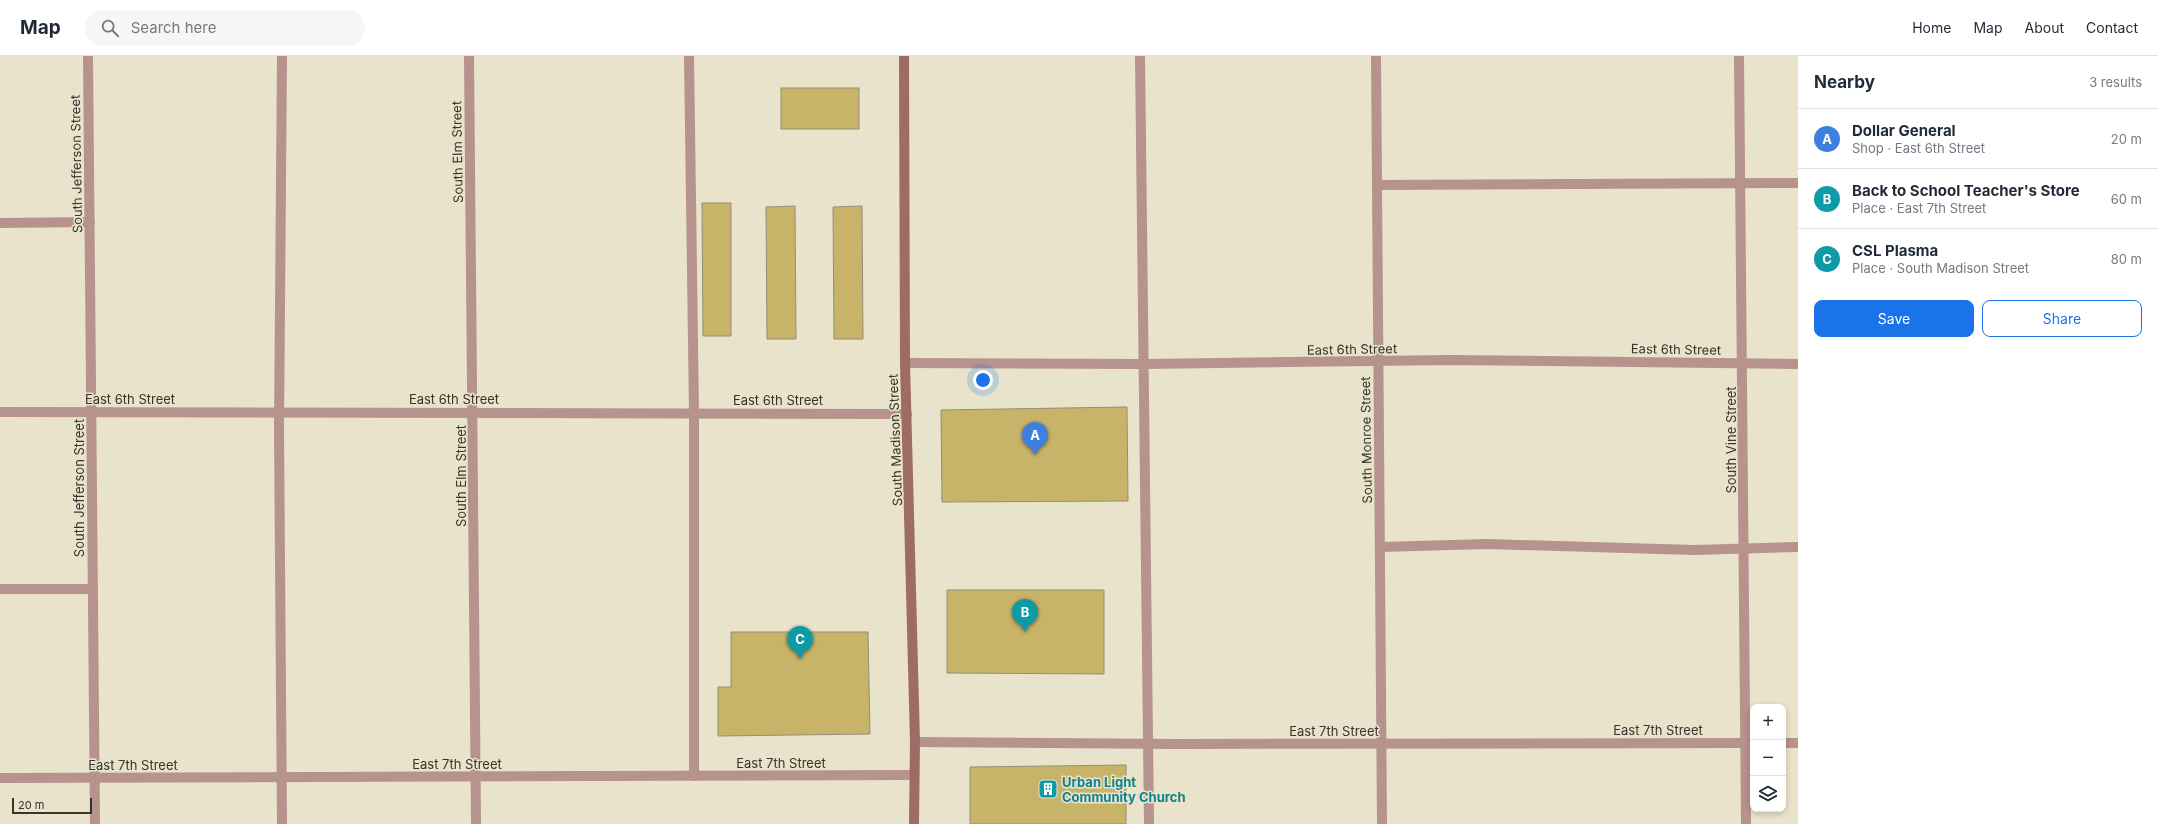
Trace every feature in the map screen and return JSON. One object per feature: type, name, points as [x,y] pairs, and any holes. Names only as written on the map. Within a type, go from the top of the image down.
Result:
[{"type":"main road","name":"South Madison Street","points":[[904,56],[905,363],[915,742],[914,824]]},
{"type":"street","name":"South Jefferson Street","points":[[88,56],[95,824]]},
{"type":"street","points":[[282,56],[279,412],[282,824]]},
{"type":"street","name":"South Elm Street","points":[[469,56],[476,824]]},
{"type":"street","points":[[689,56],[694,413],[694,776]]},
{"type":"street","points":[[1140,56],[1145,364],[1149,824]]},
{"type":"street","name":"South Monroe Street","points":[[1376,56],[1382,824]]},
{"type":"street","name":"South Vine Street","points":[[1739,56],[1744,549],[1749,743],[1746,824]]},
{"type":"street","points":[[1377,185],[1798,182]]},
{"type":"street","points":[[0,223],[90,222]]},
{"type":"street","name":"East 6th Street","points":[[905,363],[1145,364],[1466,360],[1798,364]]},
{"type":"street","name":"East 6th Street","points":[[0,412],[907,414]]},
{"type":"street","points":[[1380,547],[1487,544],[1609,548],[1744,549],[1798,547]]},
{"type":"street","points":[[0,589],[93,589]]},
{"type":"street","name":"East 7th Street","points":[[915,742],[1382,744],[1749,743]]},
{"type":"street","points":[[1786,743],[1798,743]]},
{"type":"street","name":"East 7th Street","points":[[0,778],[914,775]]},
{"type":"building","points":[[781,88],[859,88],[859,129],[781,129]]},
{"type":"building","points":[[702,203],[731,203],[731,336],[703,336]]},
{"type":"building","points":[[795,206],[796,339],[767,339],[766,207]]},
{"type":"building","points":[[862,206],[863,339],[834,339],[833,207]]},
{"type":"building","points":[[1127,407],[1128,501],[942,502],[941,410]]},
{"type":"building","points":[[947,590],[1104,590],[1104,674],[947,673]]},
{"type":"building","points":[[731,632],[868,632],[870,734],[718,736],[718,687],[731,687]]},
{"type":"building","name":"Urban Light Community Church","points":[[1126,765],[1126,824],[970,824],[970,767]]},
{"type":"place","name":"Dollar General","points":[[1035,455]]},
{"type":"place","name":"Back to School Teacher's Store","points":[[1025,632]]},
{"type":"place","name":"CSL Plasma","points":[[800,659]]},
{"type":"place","name":"Urban Light Community Church","points":[[1048,789]]}]
